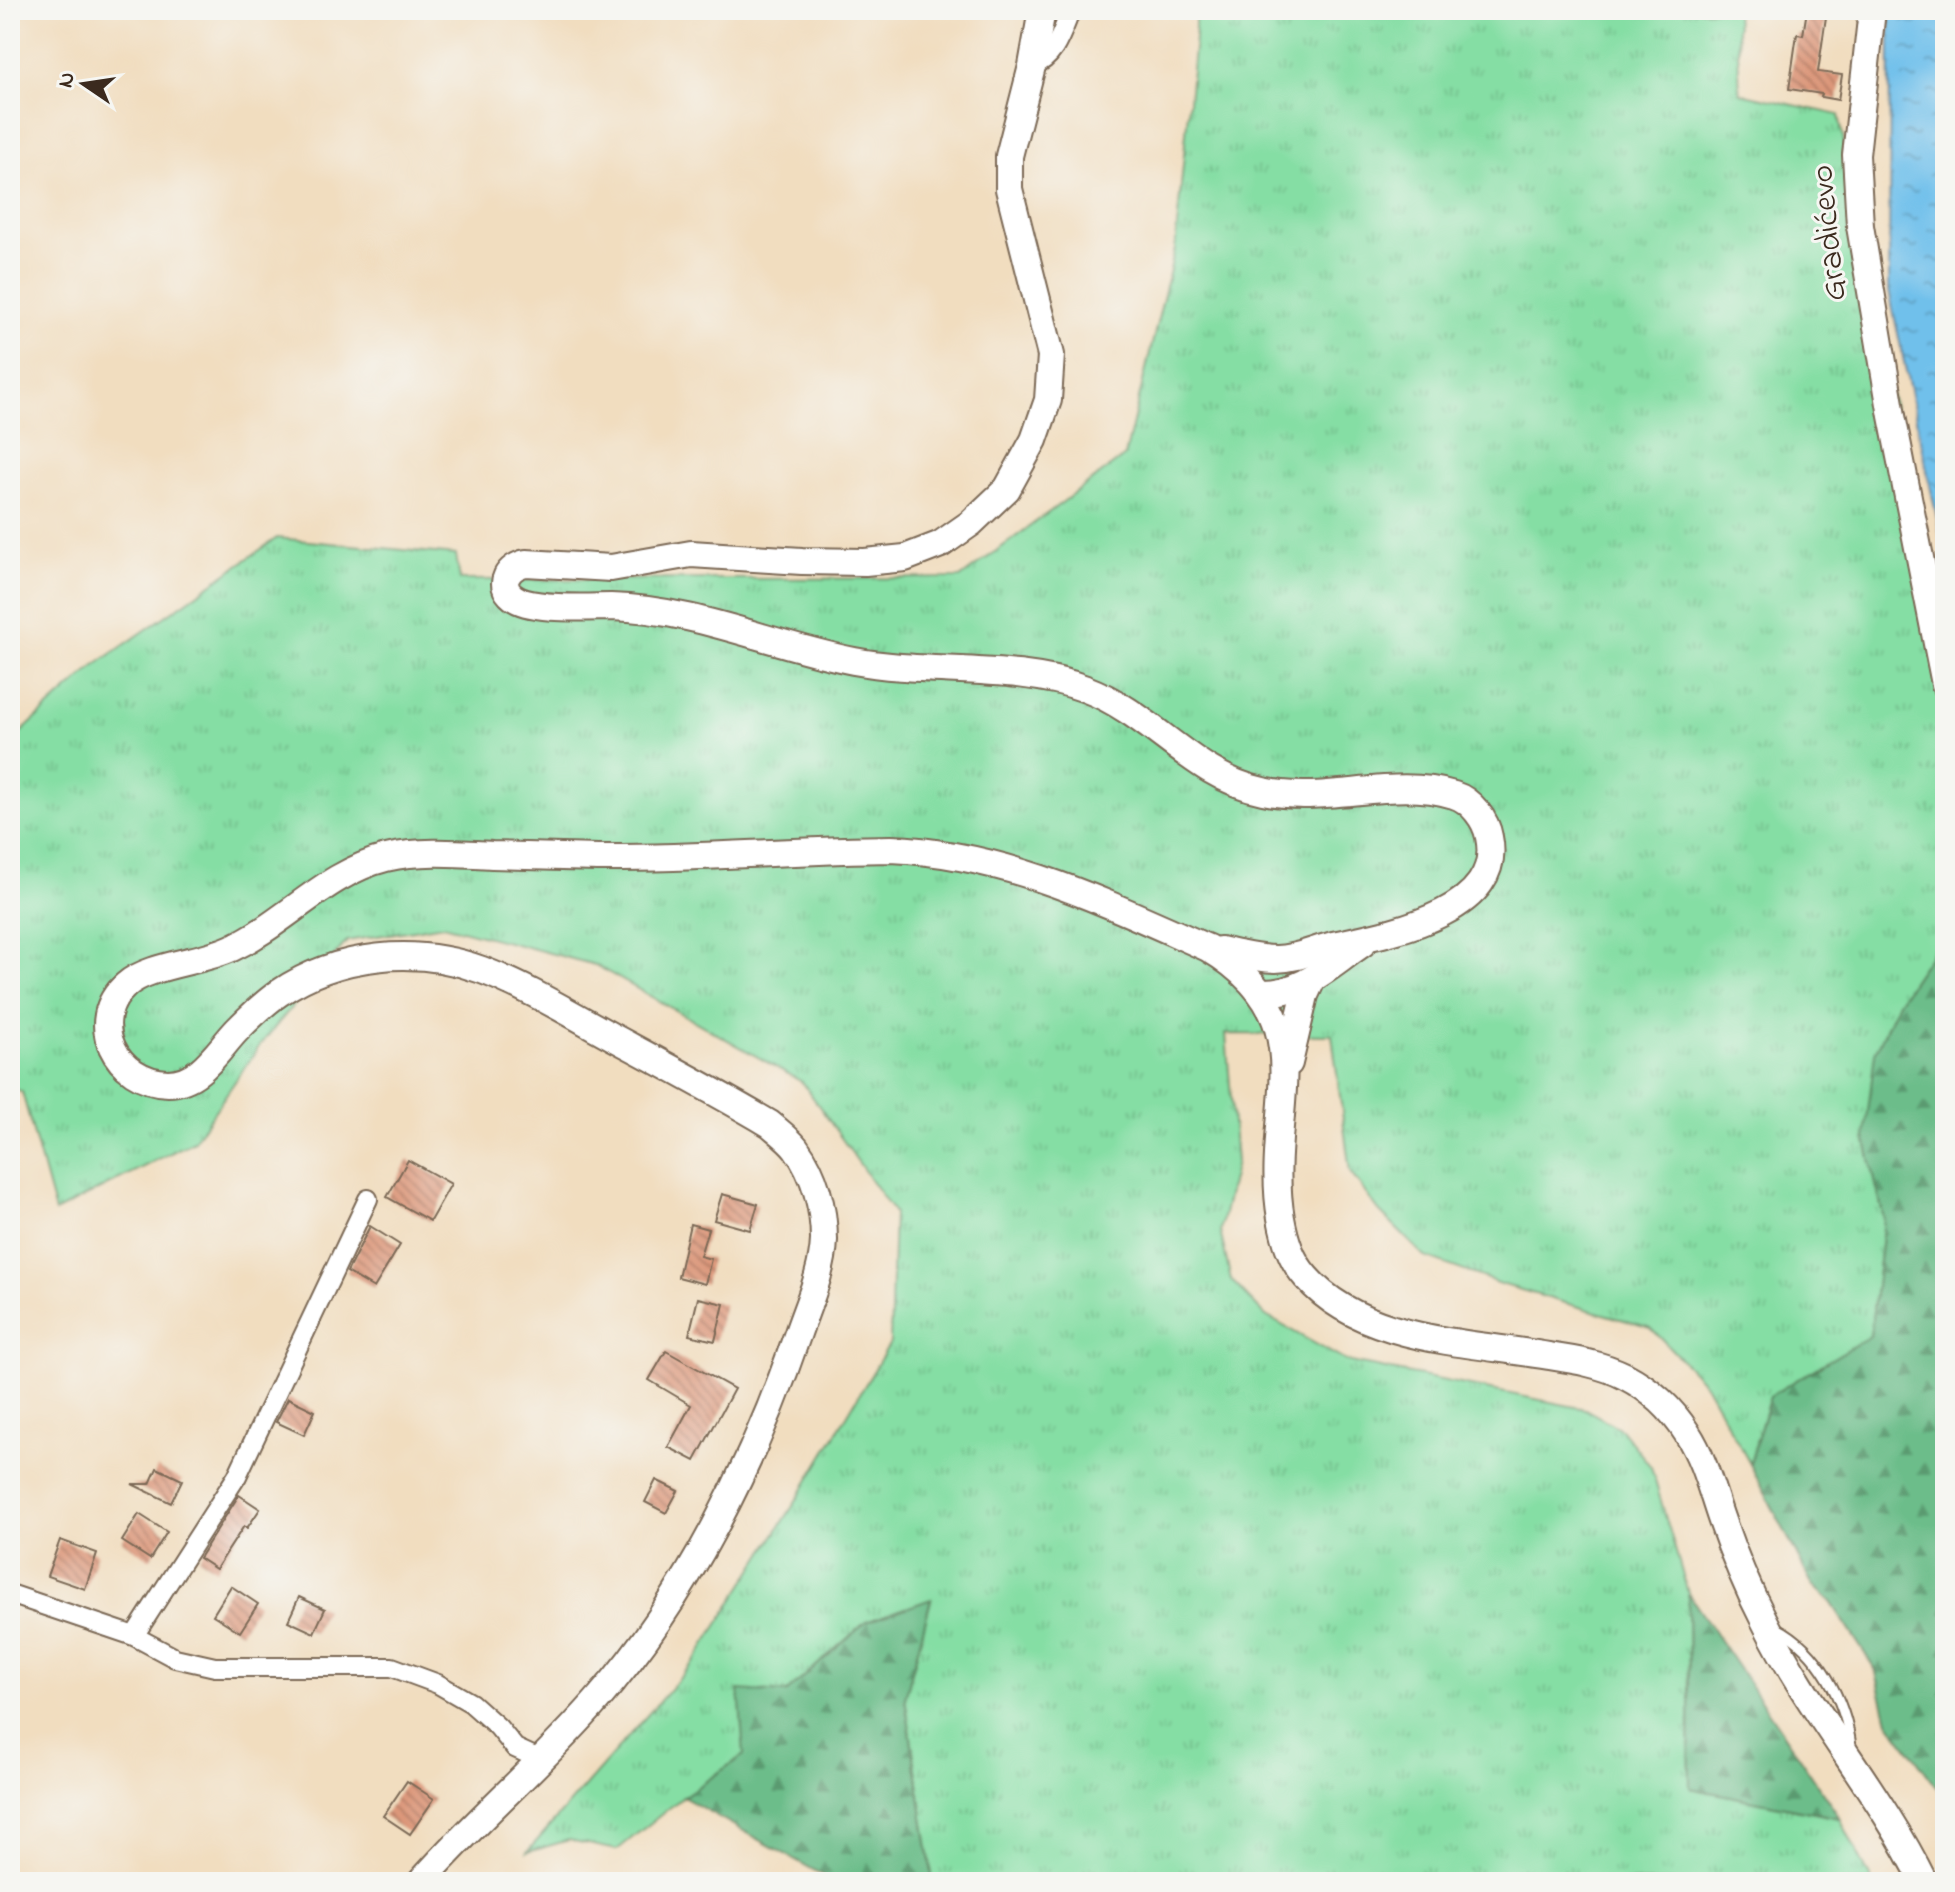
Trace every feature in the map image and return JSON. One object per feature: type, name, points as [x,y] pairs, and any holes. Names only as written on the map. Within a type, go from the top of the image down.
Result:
[{"type":"main road","points":[[1042,10],[1032,66],[1009,156],[1009,189],[1051,355],[1048,400],[1034,440],[1007,489],[971,523],[941,544],[905,558],[865,562],[802,561],[691,554],[611,568],[526,563],[508,570],[505,583],[509,594],[519,601],[537,605],[635,607],[691,618],[854,661],[896,668],[1035,677],[1082,687],[1131,711],[1220,777],[1264,792],[1303,797],[1414,788],[1460,797],[1473,807],[1483,821],[1489,836],[1490,858],[1485,877],[1474,892],[1436,916],[1372,938],[1284,959],[1263,959],[1208,948]]},
{"type":"main road","name":"Gradićevo","points":[[1872,10],[1856,155],[1860,226],[1892,416],[1945,684]]},
{"type":"main road","points":[[421,1882],[600,1698],[651,1629],[702,1549],[743,1474],[783,1377],[816,1280],[824,1243],[823,1218],[815,1182],[796,1147],[770,1124],[568,1012],[470,967],[414,956],[367,958],[313,974],[277,994],[237,1030],[203,1069],[186,1079],[169,1083],[138,1075],[123,1065],[111,1046],[106,1026],[111,1005],[124,986],[142,974],[217,955],[237,946],[256,936],[337,878],[388,858],[447,852],[604,858],[849,849],[924,850],[962,856],[1053,882],[1208,948],[1240,969],[1262,993],[1276,1023],[1285,1082],[1277,1182],[1279,1204],[1287,1246],[1305,1276],[1333,1302],[1367,1321],[1441,1338],[1584,1362],[1623,1376],[1650,1393],[1673,1414],[1696,1447],[1733,1553],[1764,1622],[1893,1824],[1924,1882]]},
{"type":"main road","points":[[1262,993],[1286,991],[1312,980],[1372,938]]},
{"type":"main road","points":[[1262,993],[1284,970],[1311,952]]},
{"type":"main road","points":[[1285,1082],[1305,995],[1312,980]]},
{"type":"street","points":[[1032,66],[1042,62],[1052,52],[1071,10]]},
{"type":"street","points":[[134,1636],[237,1476],[368,1199]]},
{"type":"street","points":[[10,1594],[134,1636],[175,1658],[215,1667],[392,1667],[438,1684],[471,1703],[498,1727],[515,1748],[541,1760]]},
{"type":"green space","points":[[1195,10],[1736,10],[1740,93],[1839,115],[1945,684],[1945,933],[1898,1002],[1865,1137],[1884,1219],[1870,1336],[1770,1396],[1750,1464],[1705,1384],[1651,1328],[1504,1285],[1425,1257],[1379,1211],[1350,1172],[1332,1035],[1226,1034],[1236,1162],[1220,1231],[1231,1280],[1266,1316],[1346,1361],[1585,1409],[1621,1429],[1651,1467],[1688,1593],[1690,1788],[1840,1818],[1872,1882],[933,1882],[905,1698],[931,1600],[866,1622],[786,1693],[744,1755],[683,1797],[617,1850],[569,1840],[527,1852],[694,1662],[795,1503],[890,1343],[894,1213],[802,1082],[595,965],[443,925],[347,941],[260,1045],[194,1141],[55,1212],[22,1092],[10,1087],[10,742],[97,664],[277,538],[456,555],[460,580],[960,578],[1125,456],[1175,249]]},
{"type":"green space","points":[[1945,933],[1945,1798],[1888,1721],[1875,1669],[1831,1602],[1812,1584],[1750,1464],[1770,1396],[1870,1336],[1884,1219],[1865,1137],[1875,1053],[1898,1002]]},
{"type":"green space","points":[[1688,1593],[1840,1818],[1690,1788]]},
{"type":"green space","points":[[931,1599],[905,1698],[933,1882],[835,1882],[683,1797],[744,1755],[739,1690],[786,1693],[866,1622]]},
{"type":"water","points":[[1890,10],[1945,10],[1945,556],[1889,291]]},
{"type":"building","points":[[1807,10],[1827,10],[1818,72],[1842,75],[1838,100],[1789,89],[1797,34],[1803,35]]},
{"type":"building","points":[[408,1160],[451,1184],[430,1221],[387,1197]]},
{"type":"building","points":[[722,1194],[758,1204],[750,1230],[714,1220]]},
{"type":"building","points":[[690,1224],[708,1229],[700,1256],[711,1259],[705,1284],[678,1277]]},
{"type":"building","points":[[370,1226],[400,1245],[374,1288],[347,1272]]},
{"type":"building","points":[[698,1298],[724,1304],[715,1341],[689,1335]]},
{"type":"building","points":[[666,1351],[734,1389],[695,1461],[668,1447],[691,1405],[649,1380]]},
{"type":"building","points":[[288,1398],[315,1411],[304,1435],[276,1422]]},
{"type":"building","points":[[157,1468],[182,1480],[171,1503],[132,1484],[150,1484]]},
{"type":"building","points":[[656,1480],[678,1491],[666,1513],[645,1502]]},
{"type":"building","points":[[239,1495],[260,1509],[247,1528],[244,1526],[216,1569],[199,1558]]},
{"type":"building","points":[[139,1514],[167,1532],[150,1559],[122,1541]]},
{"type":"building","points":[[60,1540],[97,1553],[85,1589],[47,1576]]},
{"type":"building","points":[[231,1586],[258,1604],[240,1632],[213,1615]]},
{"type":"building","points":[[299,1597],[325,1609],[314,1633],[288,1621]]},
{"type":"building","points":[[407,1781],[434,1799],[410,1834],[383,1816]]}]
